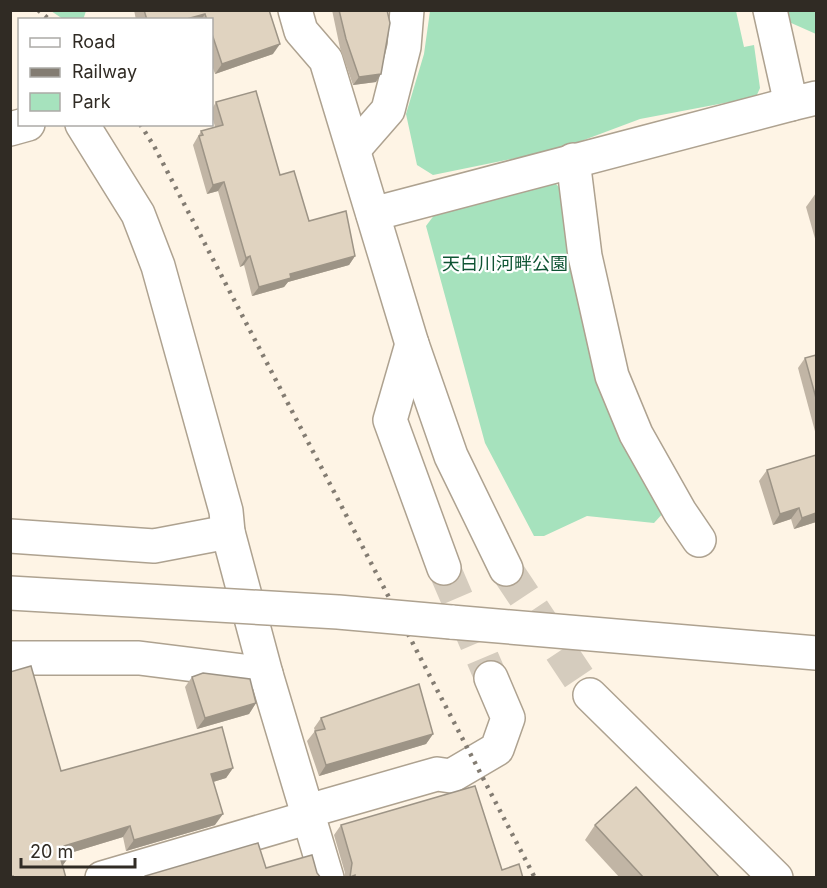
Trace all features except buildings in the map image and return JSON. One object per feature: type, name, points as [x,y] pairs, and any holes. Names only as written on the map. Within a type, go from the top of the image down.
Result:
[{"type":"street","points":[[295,10],[301,32],[326,60],[412,344],[451,456],[506,569]]},
{"type":"street","points":[[354,149],[388,110],[404,47],[407,10]]},
{"type":"street","points":[[373,214],[804,101],[770,10]]},
{"type":"street","points":[[83,126],[138,214],[158,266],[226,511],[228,532],[266,674],[327,878]]},
{"type":"street","points":[[573,160],[585,256],[612,376],[636,434],[699,540]]},
{"type":"street","points":[[412,344],[390,420],[444,568]]},
{"type":"street","points":[[10,536],[154,546],[228,532]]},
{"type":"street","points":[[10,593],[338,612],[816,653]]},
{"type":"street","points":[[10,658],[139,658],[266,674]]},
{"type":"street","points":[[102,878],[437,774],[451,776],[497,749],[508,718],[491,678]]},
{"type":"street","points":[[590,695],[776,878]]},
{"type":"green space","points":[[51,11],[86,11],[84,18],[62,18]]},
{"type":"green space","points":[[430,11],[736,11],[744,47],[754,45],[760,88],[756,97],[640,119],[560,149],[433,175],[417,165],[406,114],[424,54]]},
{"type":"green space","points":[[787,11],[816,11],[816,34],[789,22]]},
{"type":"green space","name":"天白川河畔公園","points":[[553,181],[562,190],[665,511],[654,523],[587,516],[544,536],[534,536],[485,443],[426,226],[438,210]]},
{"type":"tunnel","points":[[444,568],[491,678]]},
{"type":"tunnel","points":[[506,569],[590,695]]},
{"type":"railway","points":[[38,10],[48,18]]},
{"type":"railway","points":[[141,126],[154,146],[535,878]]}]
